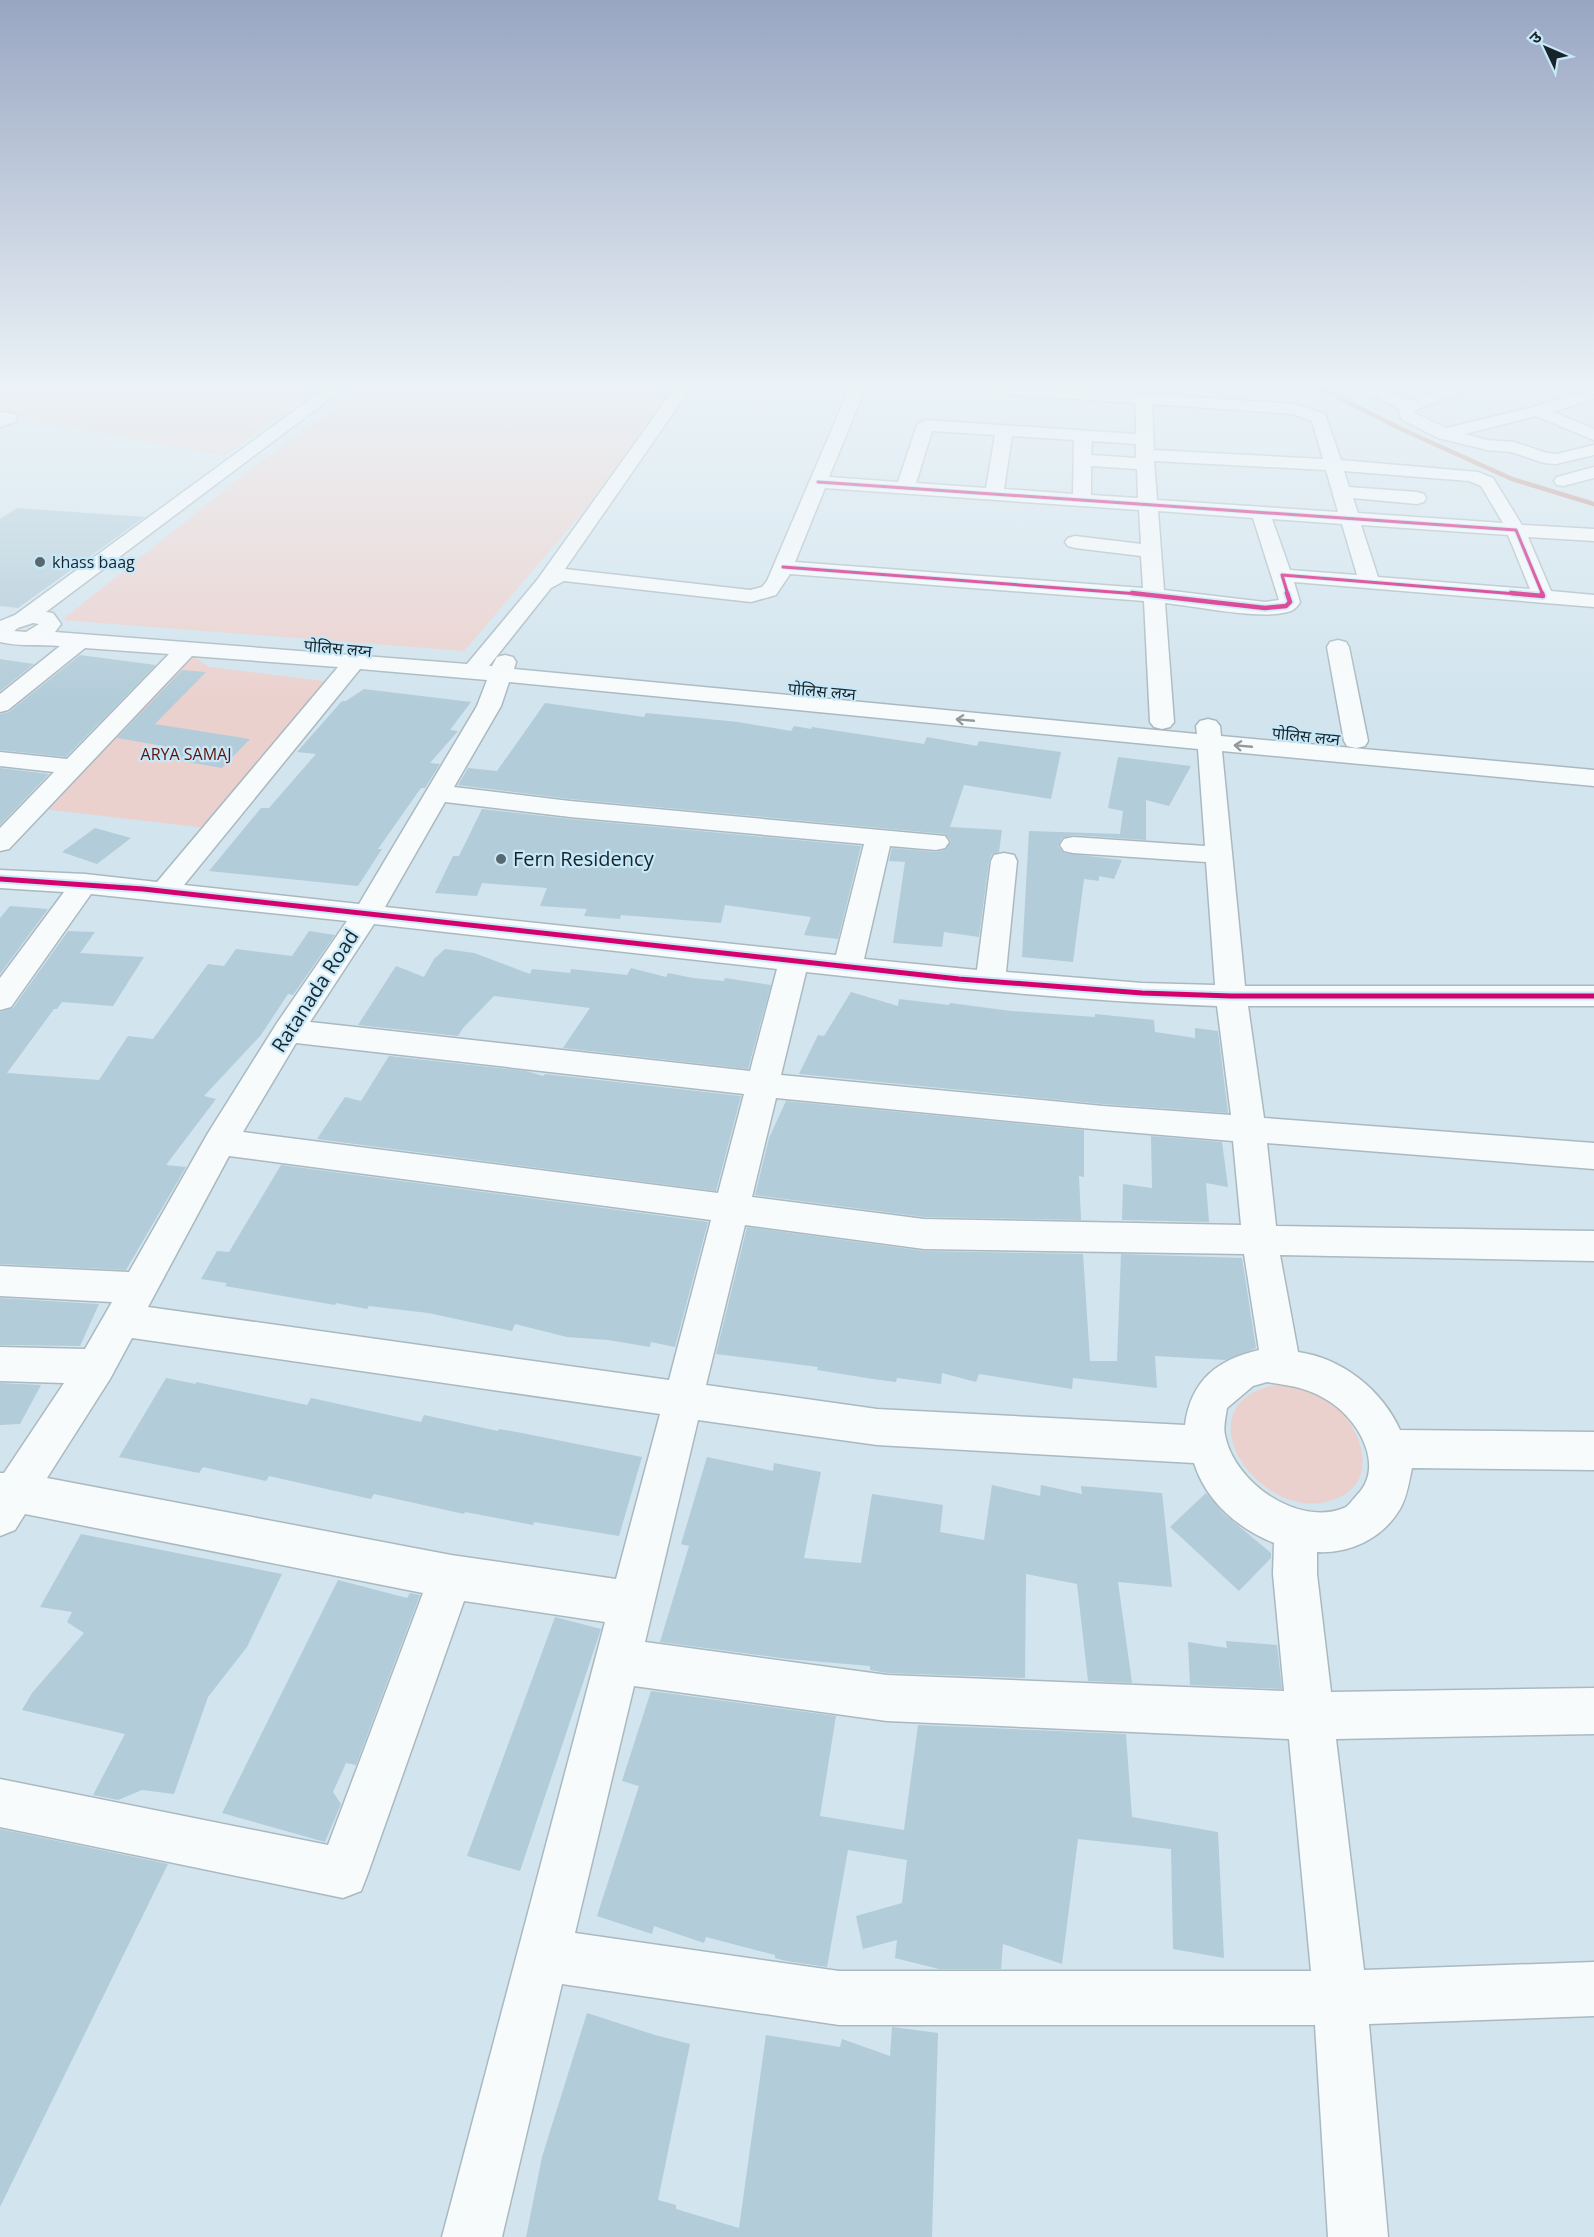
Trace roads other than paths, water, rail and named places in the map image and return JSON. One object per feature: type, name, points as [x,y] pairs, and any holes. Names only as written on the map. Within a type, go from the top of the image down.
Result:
[{"type":"street","points":[[22,626],[197,493]]},
{"type":"street","points":[[22,626],[206,493]]},
{"type":"street","points":[[490,667],[544,584],[608,493]]},
{"type":"street","points":[[544,584],[561,575],[751,596],[769,591],[776,583],[813,493]]},
{"type":"street","points":[[985,493],[1594,535]]},
{"type":"street","points":[[1082,493],[1082,501]]},
{"type":"street","points":[[1148,493],[1162,722]]},
{"type":"street","points":[[1342,493],[1369,582]]},
{"type":"street","points":[[1359,493],[1417,498]]},
{"type":"street","points":[[1415,493],[1427,524]]},
{"type":"street","points":[[1494,493],[1516,530],[1543,596]]},
{"type":"street","points":[[783,567],[1154,595],[1278,608],[1290,602],[1261,514]]},
{"type":"street","points":[[1075,542],[1151,551]]},
{"type":"street","points":[[1282,575],[1594,601]]},
{"type":"street","points":[[22,626],[80,641],[354,662],[490,667],[1208,734],[1594,778]]},
{"type":"street","name":"पोलिस लय्न","points":[[22,626],[1162,722],[1208,734],[1356,741],[1594,763]]},
{"type":"street","points":[[0,705],[80,641]]},
{"type":"street","points":[[1338,647],[1356,741]]},
{"type":"street","points":[[0,843],[186,649]]},
{"type":"street","points":[[164,891],[354,662]]},
{"type":"street","name":"Ratanada Road","points":[[5,1501],[96,1367],[220,1142],[288,1031],[367,913],[489,706],[490,667]]},
{"type":"street","points":[[1208,734],[1231,996],[1249,1129],[1260,1242],[1274,1330],[1283,1368]]},
{"type":"street","points":[[0,759],[74,767]]},
{"type":"street","points":[[438,793],[570,808],[936,842]]},
{"type":"street","points":[[848,965],[879,838]]},
{"type":"street","points":[[1073,845],[1220,855]]},
{"type":"street","points":[[990,981],[1004,861]]},
{"type":"street","points":[[0,879],[85,883],[990,981],[1142,993],[1231,996],[1594,996]]},
{"type":"street","points":[[0,1000],[85,883]]},
{"type":"street","points":[[472,2237],[794,960]]},
{"type":"street","points":[[288,1031],[761,1084],[1068,1115],[1594,1156]]},
{"type":"street","points":[[220,1142],[924,1234],[1260,1242],[1594,1246]]},
{"type":"street","points":[[0,1281],[682,1400],[877,1427],[1208,1445]]},
{"type":"street","points":[[0,1364],[96,1367]]},
{"type":"street","points":[[1267,1365],[1310,1371],[1344,1389],[1369,1413],[1384,1439],[1391,1468],[1385,1496],[1358,1525],[1329,1532],[1295,1530],[1278,1524],[1244,1503],[1218,1474],[1208,1445],[1204,1434],[1207,1407],[1214,1393],[1242,1371],[1267,1365]]},
{"type":"street","points":[[1386,1449],[1594,1451]]},
{"type":"street","points":[[5,1501],[451,1577],[632,1604]]},
{"type":"street","points":[[1295,1530],[1295,1574],[1340,1998],[1358,2237]]},
{"type":"street","points":[[0,1803],[343,1873],[451,1577]]},
{"type":"street","points":[[618,1661],[888,1698],[1310,1716],[1594,1711]]},
{"type":"street","points":[[544,1955],[838,1998],[1340,1998],[1594,1989]]},
{"type":"waterway","points":[[1559,493],[1594,504]]},
{"type":"place","name":"khass baag","points":[[40,562]]},
{"type":"place","name":"Fern Residency","points":[[501,859]]},
{"type":"park label","name":"ARYA SAMAJ","points":[[186,754]]}]
